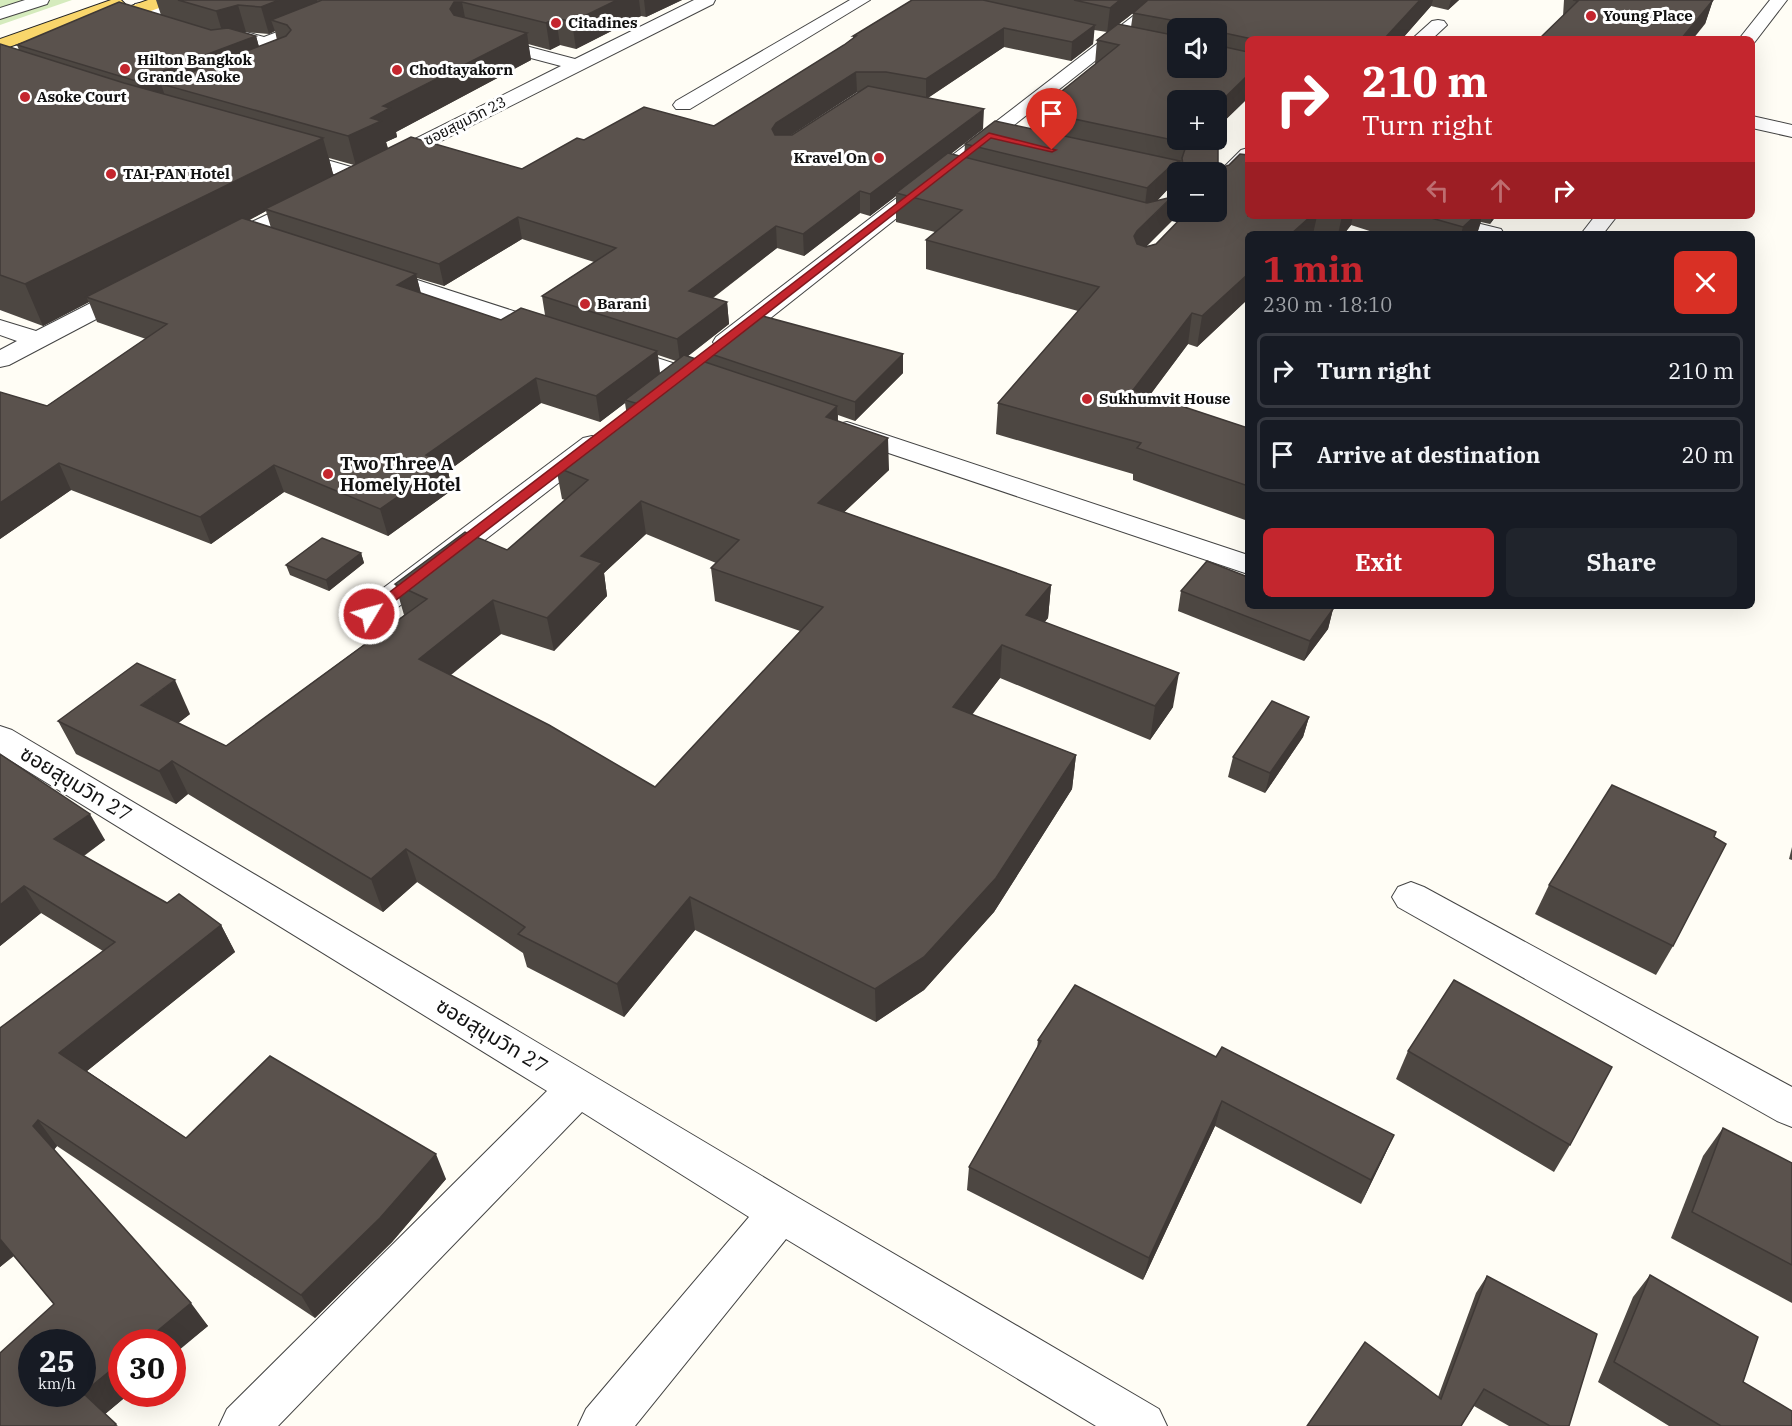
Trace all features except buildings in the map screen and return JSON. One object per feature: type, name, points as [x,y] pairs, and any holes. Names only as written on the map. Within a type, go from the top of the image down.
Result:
[{"type":"main road","points":[[0,45],[143,7]]},
{"type":"main road","points":[[0,58],[143,7]]},
{"type":"street","points":[[0,14],[42,0]]},
{"type":"street","name":"ซอยสุขุมวิท 23","points":[[205,254],[706,0]]},
{"type":"street","points":[[682,105],[862,0]]},
{"type":"street","points":[[691,369],[954,175],[996,130],[1164,0]]},
{"type":"street","points":[[1750,36],[1779,0]]},
{"type":"street","points":[[143,7],[184,3]]},
{"type":"street","points":[[143,7],[263,42],[271,42],[327,18]]},
{"type":"street","points":[[143,7],[225,46],[234,42],[287,57]]},
{"type":"street","points":[[1425,36],[1438,25]]},
{"type":"street","points":[[466,35],[577,64]]},
{"type":"street","points":[[1755,122],[1791,128]]},
{"type":"street","points":[[270,157],[339,185]]},
{"type":"street","points":[[1227,176],[1245,157]]},
{"type":"street","points":[[1434,219],[1481,231]]},
{"type":"street","points":[[1594,231],[1604,219]]},
{"type":"street","points":[[247,232],[281,243]]},
{"type":"street","points":[[359,268],[583,341],[691,369],[728,389]]},
{"type":"street","points":[[0,360],[152,281]]},
{"type":"street","points":[[0,327],[37,340]]},
{"type":"street","points":[[829,424],[1245,564]]},
{"type":"street","points":[[369,614],[608,432]]},
{"type":"street","name":"ซอยสุขุมวิท 27","points":[[0,738],[781,1212],[1142,1426]]},
{"type":"street","points":[[1411,897],[1792,1108]]},
{"type":"street","points":[[244,1426],[578,1088]]},
{"type":"street","points":[[603,1426],[781,1212]]},
{"type":"green space","points":[[0,0],[72,0],[0,25]]},
{"type":"place","name":"Young Place","points":[[1591,16]]},
{"type":"place","name":"Citadines","points":[[556,23]]},
{"type":"place","name":"Hilton Bangkok Grande Asoke","points":[[125,69]]},
{"type":"place","name":"Chodtayakorn","points":[[397,70]]},
{"type":"place","name":"Asoke Court","points":[[25,97]]},
{"type":"place","name":"Kravel On","points":[[879,158]]},
{"type":"place","name":"TAI-PAN Hotel","points":[[111,174]]},
{"type":"place","name":"Barani","points":[[585,304]]},
{"type":"place","name":"Sukhumvit House","points":[[1087,399]]},
{"type":"place","name":"Two Three A Homely Hotel","points":[[328,474]]},
{"type":"route","points":[[369,614],[684,374],[989,136],[1052,150]]}]
